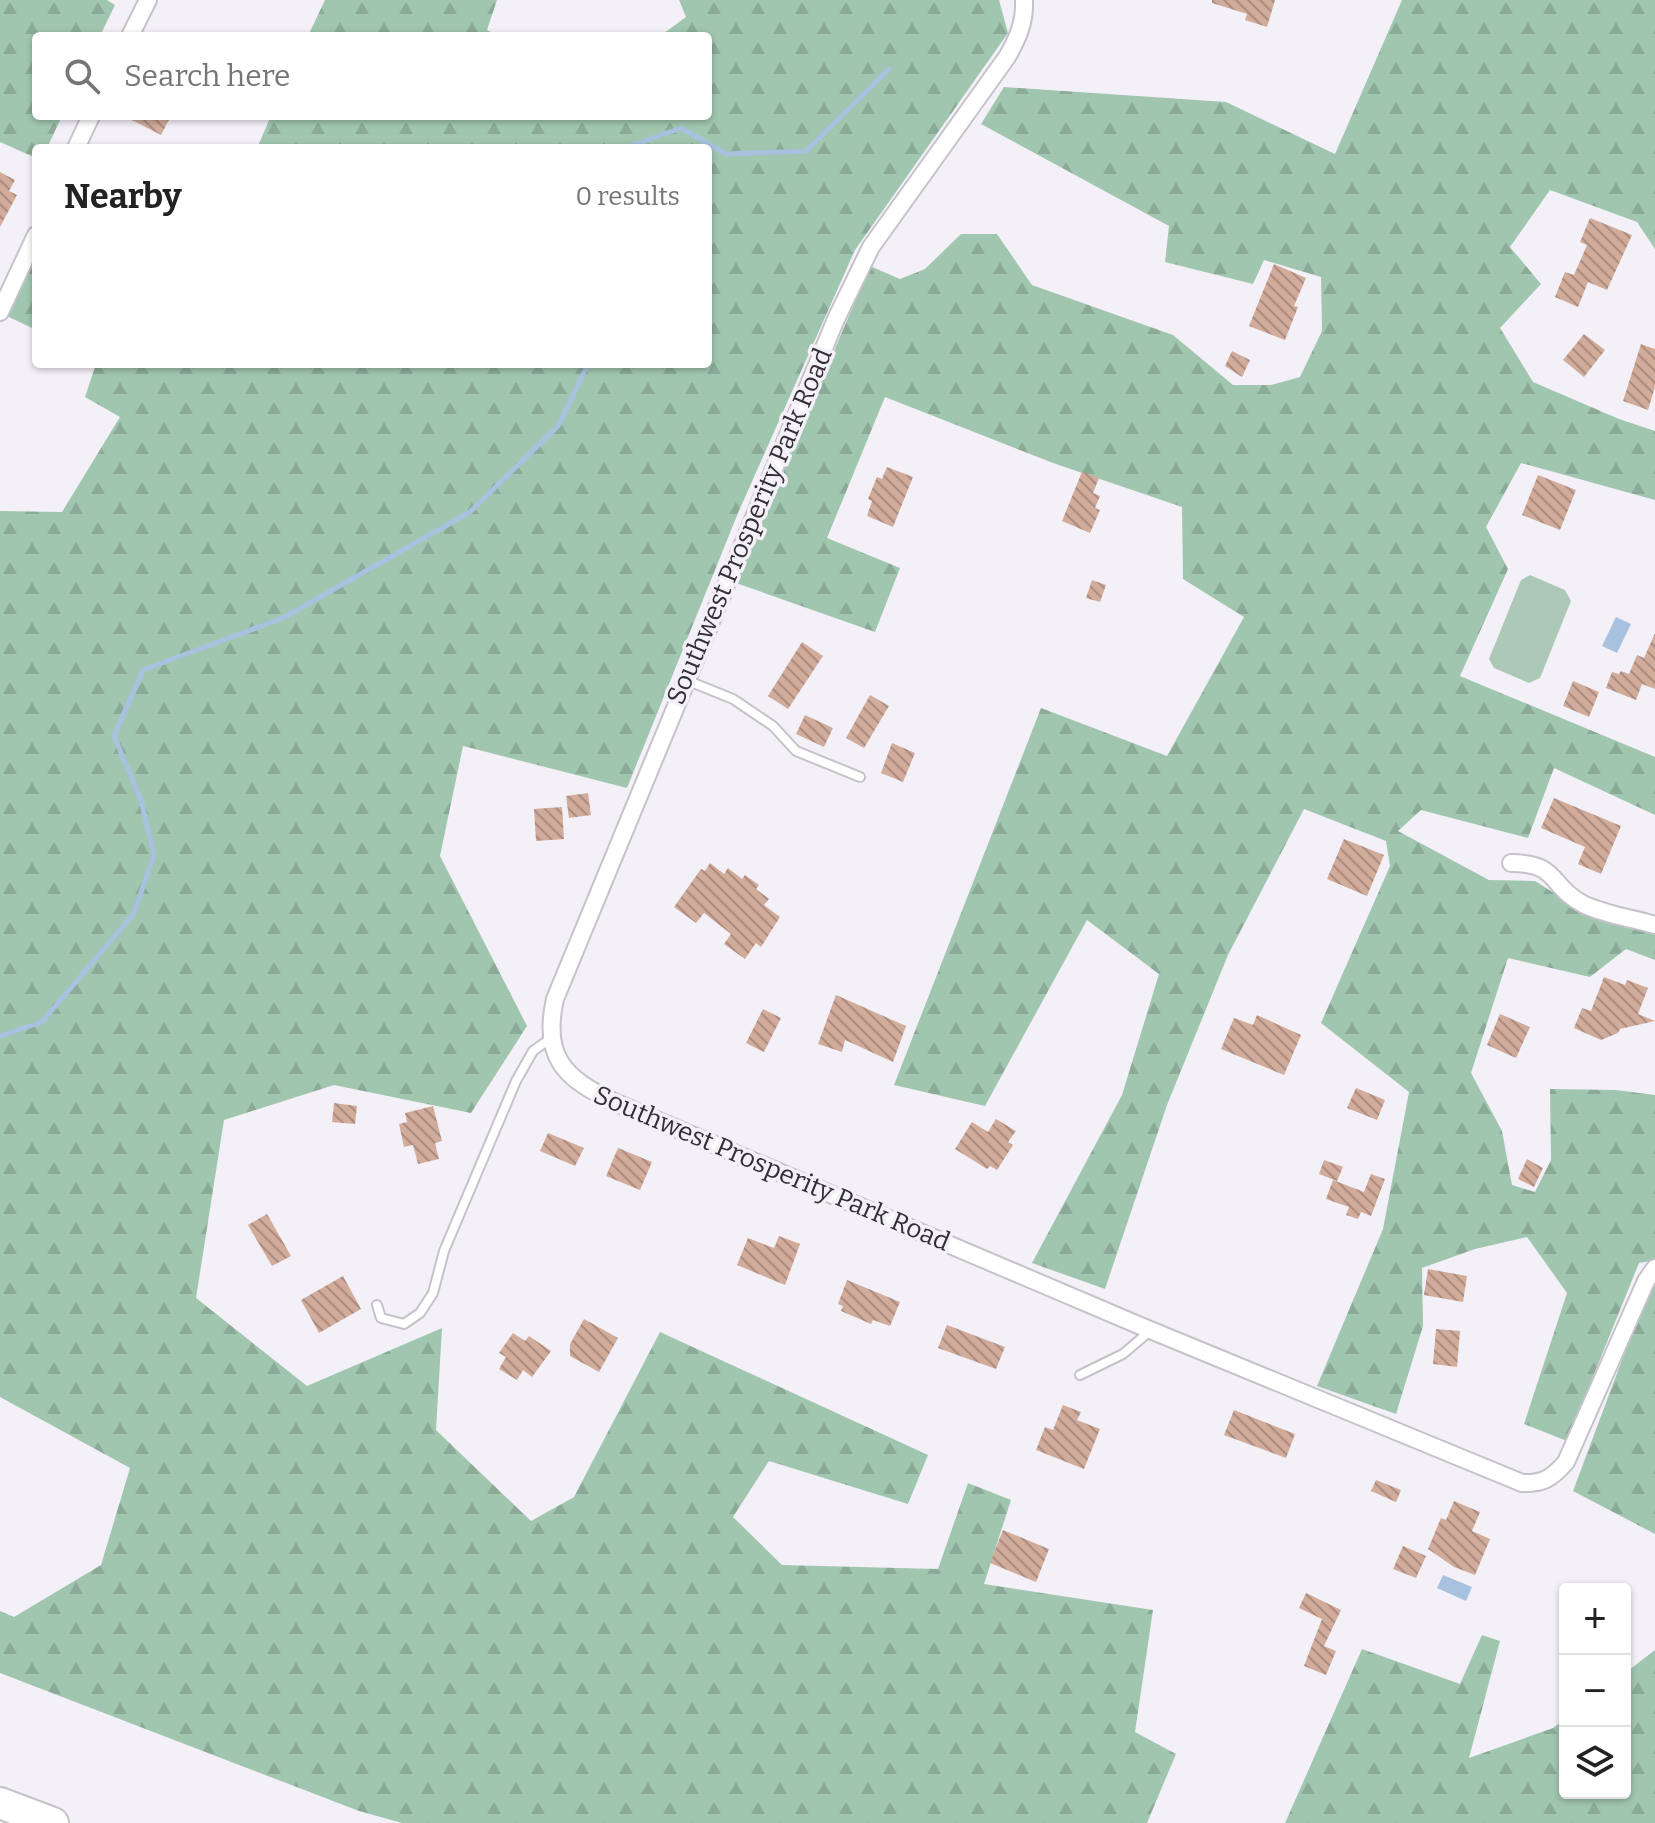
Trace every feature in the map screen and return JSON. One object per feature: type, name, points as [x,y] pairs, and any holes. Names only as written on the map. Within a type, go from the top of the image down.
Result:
[{"type":"highway","points":[[0,1803],[53,1823]]},
{"type":"street","points":[[132,32],[148,0]]},
{"type":"street","name":"Southwest Prosperity Park Road","points":[[1024,0],[1024,18],[1018,39],[871,247],[853,282],[555,999],[551,1037],[557,1060],[568,1075],[586,1089],[741,1158],[1513,1480],[1533,1484],[1553,1477],[1566,1462],[1646,1281],[1655,1268]]},
{"type":"street","points":[[78,144],[89,120]]},
{"type":"street","points":[[0,312],[32,244]]},
{"type":"street","points":[[1511,863],[1533,863],[1547,871],[1575,899],[1592,908],[1655,925]]},
{"type":"lane","points":[[685,680],[733,699],[773,726],[796,751],[860,777]]},
{"type":"lane","points":[[377,1305],[381,1318],[404,1324],[420,1313],[433,1293],[444,1251],[516,1081],[533,1051],[551,1037]]},
{"type":"lane","points":[[1080,1375],[1123,1354],[1151,1330]]},
{"type":"green space","points":[[0,0],[107,0],[115,5],[102,32],[32,32],[32,120],[60,120],[49,144],[32,144],[32,156],[0,142]]},
{"type":"green space","points":[[325,0],[497,0],[487,30],[491,32],[310,32]]},
{"type":"green space","points":[[679,0],[999,0],[1008,33],[855,250],[738,513],[627,788],[463,746],[440,856],[527,1026],[471,1113],[334,1085],[224,1120],[196,1298],[307,1386],[442,1328],[436,1430],[531,1521],[574,1497],[660,1332],[928,1455],[908,1504],[769,1461],[733,1517],[782,1565],[938,1569],[968,1483],[1011,1500],[984,1584],[1153,1610],[1135,1732],[1176,1754],[1147,1823],[402,1823],[359,1811],[0,1673],[0,1611],[14,1617],[101,1565],[130,1468],[0,1397],[0,511],[62,512],[120,417],[85,397],[95,368],[712,368],[712,144],[259,144],[269,120],[712,120],[712,32],[665,32],[686,17]]},
{"type":"green space","points":[[1402,0],[1655,0],[1655,249],[1637,222],[1550,190],[1510,247],[1541,284],[1500,328],[1533,382],[1655,431],[1655,500],[1521,463],[1486,527],[1508,569],[1460,676],[1655,757],[1655,815],[1554,768],[1528,838],[1421,810],[1398,831],[1489,880],[1535,881],[1584,912],[1655,933],[1655,960],[1626,949],[1590,977],[1508,958],[1471,1073],[1502,1131],[1512,1185],[1535,1192],[1551,1160],[1550,1089],[1616,1090],[1655,1095],[1655,1260],[1639,1263],[1567,1441],[1524,1424],[1567,1293],[1527,1237],[1475,1249],[1422,1268],[1423,1326],[1396,1414],[1317,1386],[1383,1229],[1409,1092],[1321,1023],[1390,866],[1386,841],[1304,809],[1228,955],[1167,1105],[1105,1289],[1032,1263],[1122,1095],[1159,974],[1087,920],[985,1106],[894,1085],[1041,708],[1167,756],[1244,617],[1183,579],[1182,507],[1053,463],[885,397],[827,538],[900,568],[875,632],[736,583],[870,266],[900,279],[925,269],[961,234],[997,234],[1032,285],[1173,335],[1233,385],[1271,385],[1300,377],[1322,331],[1321,277],[1264,260],[1253,284],[1165,262],[1169,226],[981,124],[1004,87],[1226,102],[1335,154]]},
{"type":"green space","points":[[32,266],[32,328],[7,316]]},
{"type":"green space","points":[[1530,575],[1565,590],[1571,601],[1540,678],[1529,683],[1494,668],[1489,659],[1521,580]]},
{"type":"green space","points":[[1650,1285],[1655,1285],[1655,1534],[1573,1491]]},
{"type":"green space","points":[[1482,1635],[1500,1641],[1469,1758],[1559,1724],[1559,1799],[1631,1799],[1631,1668],[1655,1650],[1655,1823],[1285,1823],[1362,1649],[1460,1684]]},
{"type":"water","points":[[1616,617],[1631,624],[1617,653],[1602,646]]},
{"type":"water","points":[[1443,1575],[1472,1587],[1466,1601],[1437,1588]]},
{"type":"building","points":[[1212,0],[1275,0],[1267,27],[1245,20],[1247,14],[1212,3]]},
{"type":"building","points":[[132,120],[169,120],[161,135]]},
{"type":"building","points":[[0,172],[15,180],[9,191],[17,195],[0,227]]},
{"type":"building","points":[[1590,218],[1632,235],[1607,290],[1588,282],[1578,307],[1555,297],[1565,272],[1574,275],[1587,245],[1580,242]]},
{"type":"building","points":[[1274,264],[1306,278],[1285,340],[1249,326]]},
{"type":"building","points":[[1584,334],[1605,350],[1584,377],[1563,360]]},
{"type":"building","points":[[1641,344],[1655,349],[1655,387],[1648,410],[1623,401]]},
{"type":"building","points":[[1232,351],[1250,360],[1242,377],[1225,366]]},
{"type":"building","points":[[887,467],[913,477],[893,527],[867,516],[872,501],[868,499],[877,477],[882,479]]},
{"type":"building","points":[[1082,472],[1099,478],[1093,493],[1100,496],[1095,508],[1100,510],[1090,533],[1062,521]]},
{"type":"building","points":[[1538,475],[1576,490],[1560,530],[1522,515]]},
{"type":"building","points":[[1092,580],[1106,585],[1100,602],[1086,598]]},
{"type":"building","points":[[1655,633],[1655,689],[1642,684],[1636,700],[1606,688],[1612,672],[1629,674],[1637,655],[1644,658]]},
{"type":"building","points":[[802,642],[823,656],[788,709],[768,696]]},
{"type":"building","points":[[1573,681],[1599,692],[1589,717],[1563,706]]},
{"type":"building","points":[[870,695],[889,706],[864,748],[846,738]]},
{"type":"building","points":[[805,715],[833,728],[824,747],[796,734]]},
{"type":"building","points":[[892,743],[915,753],[903,782],[881,773]]},
{"type":"building","points":[[588,793],[591,815],[569,818],[566,796]]},
{"type":"building","points":[[1554,798],[1621,826],[1601,874],[1578,864],[1585,847],[1541,828]]},
{"type":"building","points":[[562,807],[564,839],[536,841],[534,809]]},
{"type":"building","points":[[1344,839],[1384,855],[1367,896],[1327,879]]},
{"type":"building","points":[[710,863],[724,874],[728,868],[742,879],[745,875],[759,885],[756,889],[769,899],[764,905],[780,917],[761,947],[756,943],[745,959],[724,944],[731,934],[704,913],[696,923],[674,907],[701,869],[705,871]]},
{"type":"building","points":[[1604,977],[1625,985],[1627,980],[1648,988],[1638,1014],[1655,1021],[1620,1029],[1618,1033],[1601,1040],[1574,1028],[1582,1008],[1591,1011]]},
{"type":"building","points":[[836,995],[906,1026],[893,1062],[845,1040],[842,1052],[818,1044]]},
{"type":"building","points":[[763,1009],[781,1018],[764,1052],[746,1043]]},
{"type":"building","points":[[1500,1014],[1530,1027],[1516,1058],[1487,1045]]},
{"type":"building","points":[[1257,1015],[1301,1035],[1284,1075],[1221,1049],[1234,1018],[1253,1025]]},
{"type":"building","points":[[1356,1088],[1385,1100],[1377,1120],[1347,1108]]},
{"type":"building","points":[[334,1103],[357,1106],[355,1124],[332,1122]]},
{"type":"building","points":[[433,1106],[442,1141],[435,1143],[439,1159],[418,1164],[413,1145],[404,1147],[399,1124],[407,1122],[405,1113]]},
{"type":"building","points":[[996,1119],[1016,1131],[1008,1142],[1013,1145],[997,1170],[990,1166],[987,1169],[955,1149],[972,1122],[988,1132]]},
{"type":"building","points":[[548,1133],[584,1148],[575,1166],[540,1151]]},
{"type":"building","points":[[618,1148],[652,1162],[640,1190],[606,1176]]},
{"type":"building","points":[[1527,1159],[1543,1168],[1534,1187],[1518,1179]]},
{"type":"building","points":[[1324,1160],[1343,1167],[1337,1181],[1319,1174]]},
{"type":"building","points":[[1371,1174],[1385,1179],[1371,1216],[1361,1212],[1358,1219],[1346,1215],[1349,1207],[1326,1199],[1333,1180],[1364,1192]]},
{"type":"building","points":[[267,1214],[291,1256],[272,1266],[248,1225]]},
{"type":"building","points":[[779,1236],[800,1244],[785,1285],[737,1265],[748,1238],[774,1248]]},
{"type":"building","points":[[1428,1269],[1467,1276],[1463,1302],[1424,1295]]},
{"type":"building","points":[[343,1276],[361,1309],[319,1333],[301,1300]]},
{"type":"building","points":[[847,1280],[900,1302],[890,1326],[873,1320],[871,1324],[841,1311],[843,1306],[838,1304]]},
{"type":"building","points":[[584,1319],[618,1338],[599,1372],[570,1356],[570,1344]]},
{"type":"building","points":[[947,1325],[1005,1347],[996,1369],[938,1348]]},
{"type":"building","points":[[1436,1329],[1460,1331],[1457,1367],[1433,1364]]},
{"type":"building","points":[[513,1333],[525,1341],[529,1336],[551,1351],[532,1377],[523,1370],[517,1380],[499,1369],[506,1357],[499,1353]]},
{"type":"building","points":[[1063,1405],[1081,1412],[1077,1420],[1100,1429],[1084,1469],[1036,1450],[1045,1427],[1053,1430]]},
{"type":"building","points":[[1234,1410],[1295,1434],[1286,1458],[1224,1435]]},
{"type":"building","points":[[1376,1480],[1401,1490],[1396,1502],[1371,1491]]},
{"type":"building","points":[[1454,1501],[1480,1512],[1472,1531],[1490,1539],[1475,1575],[1454,1567],[1428,1549],[1441,1518],[1446,1520]]},
{"type":"building","points":[[1003,1530],[1049,1549],[1036,1582],[990,1563]]},
{"type":"building","points":[[1403,1546],[1426,1556],[1416,1578],[1393,1569]]},
{"type":"building","points":[[1306,1593],[1341,1610],[1324,1646],[1336,1651],[1326,1675],[1304,1666],[1322,1619],[1299,1608]]},
{"type":"waterway","points":[[712,146],[726,154],[806,151],[889,69]]},
{"type":"waterway","points":[[636,144],[681,128],[709,144]]},
{"type":"waterway","points":[[0,1036],[42,1022],[134,913],[154,855],[141,800],[114,736],[143,670],[283,618],[470,512],[558,426],[586,368]]}]
